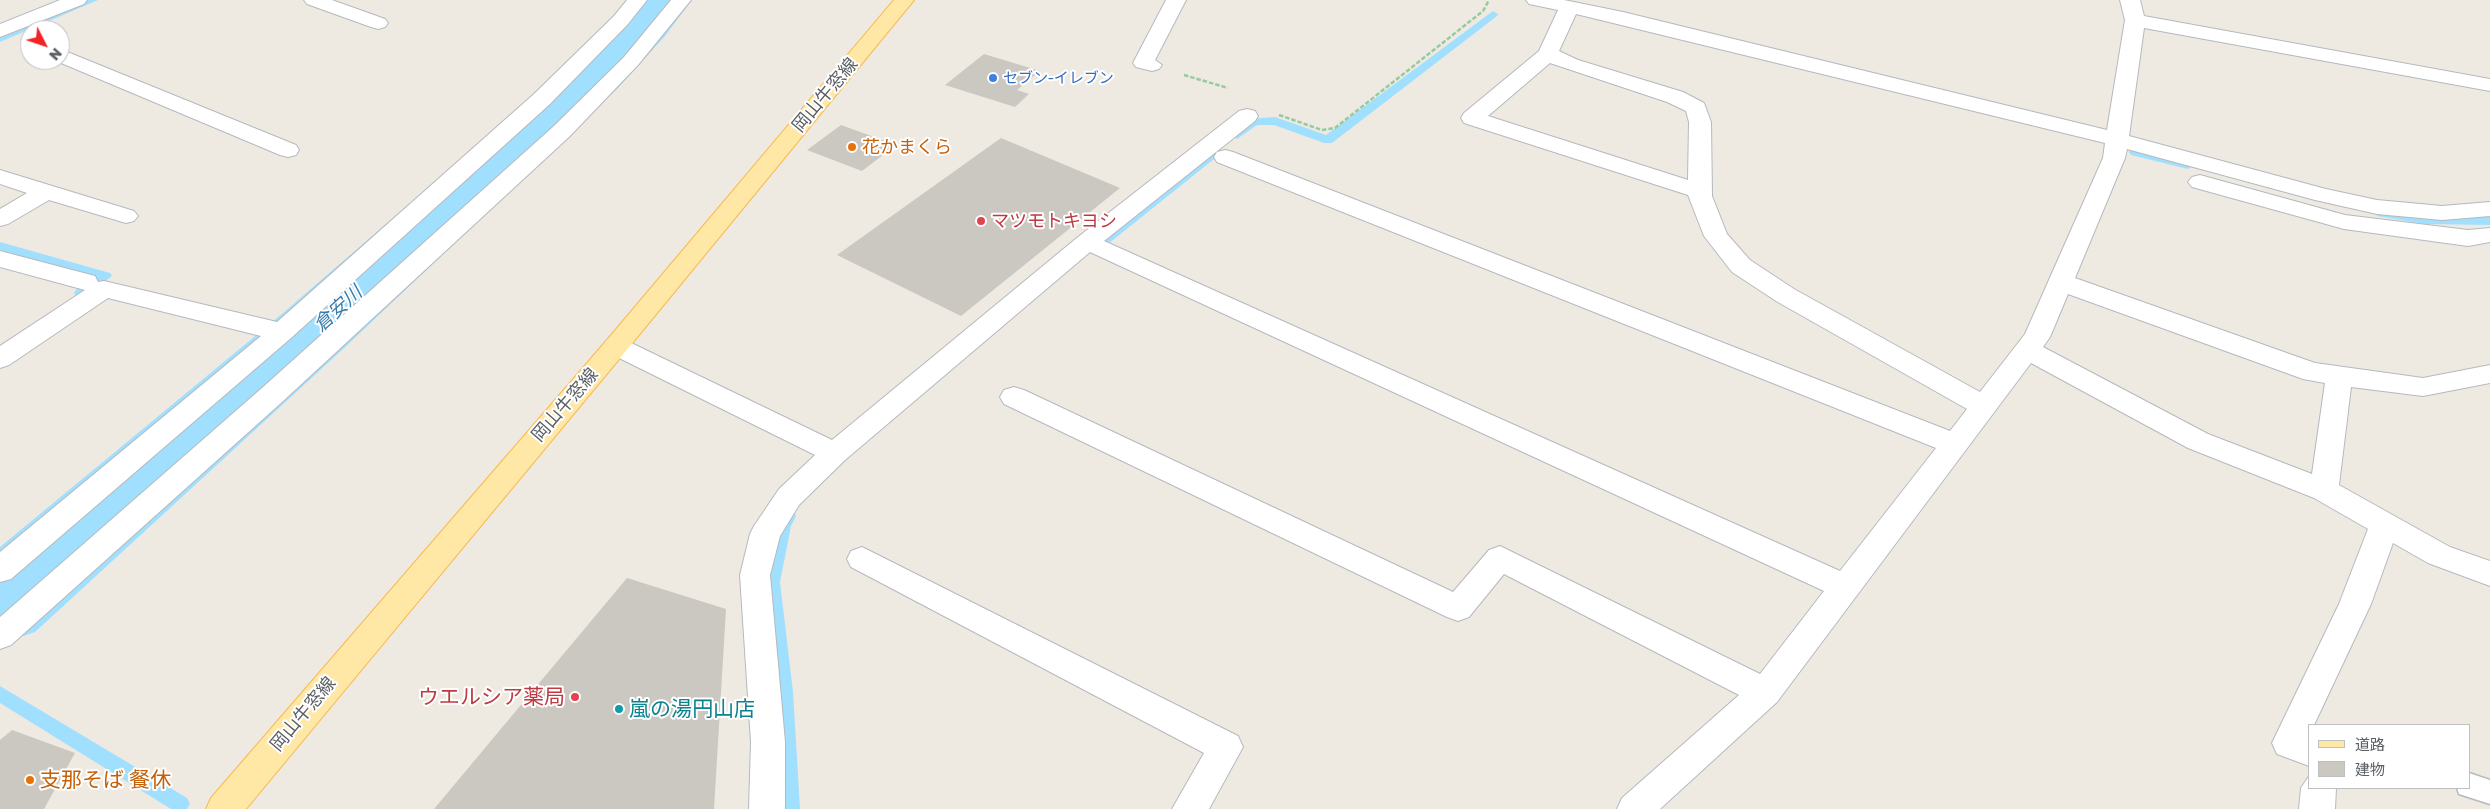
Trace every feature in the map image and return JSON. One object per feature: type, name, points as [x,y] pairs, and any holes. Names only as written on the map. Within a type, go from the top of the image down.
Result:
[{"type":"main road","name":"岡山牛窓線","points":[[224,809],[616,346],[904,0]]},
{"type":"street","points":[[11,35],[77,0]]},
{"type":"street","points":[[314,0],[378,24]]},
{"type":"street","points":[[0,570],[282,332],[542,99],[621,20],[637,0]]},
{"type":"street","points":[[0,636],[272,395],[562,131],[631,61],[681,0]]},
{"type":"street","points":[[1152,65],[1143,63],[1176,0]]},
{"type":"street","points":[[1536,0],[1622,18],[2115,148],[2322,195],[2377,207],[2442,213],[2490,209]]},
{"type":"street","points":[[1569,7],[1548,54],[1472,118],[1700,191]]},
{"type":"street","points":[[1635,809],[1765,692],[2037,337],[2115,148],[2132,10],[2490,85]]},
{"type":"street","points":[[1548,54],[1571,64],[1675,97],[1696,108],[1700,122],[1700,191],[1716,236],[1741,266],[1785,295],[1984,406]]},
{"type":"street","points":[[70,59],[288,150]]},
{"type":"street","points":[[767,809],[768,742],[755,575],[764,534],[784,505],[835,453],[1094,245],[1247,116]]},
{"type":"street","points":[[2115,148],[2344,222],[2468,238],[2490,235]]},
{"type":"street","points":[[1225,157],[1955,444]]},
{"type":"street","points":[[0,178],[126,216]]},
{"type":"street","points":[[0,219],[45,192]]},
{"type":"street","points":[[1094,245],[1846,587]]},
{"type":"street","points":[[0,259],[86,282]]},
{"type":"street","points":[[2061,282],[2312,372],[2423,387],[2490,374]]},
{"type":"street","points":[[0,359],[104,289],[282,332]]},
{"type":"street","points":[[616,346],[835,453]]},
{"type":"street","points":[[2028,350],[2198,441],[2324,490],[2439,554],[2490,574]]},
{"type":"street","points":[[2324,490],[2340,376]]},
{"type":"street","points":[[1014,397],[1458,608],[1500,558],[1765,692]]},
{"type":"street","points":[[2308,751],[2289,743],[2355,604],[2385,523]]},
{"type":"street","points":[[862,559],[1226,747],[1190,809]]},
{"type":"street","points":[[2317,809],[2319,789]]},
{"type":"lane","points":[[2470,786],[2490,792]]},
{"type":"path","points":[[1247,116],[1276,114],[1322,130],[1335,128],[1483,11],[1489,0]]},
{"type":"path","points":[[1152,65],[1256,96],[1259,105],[1247,116]]},
{"type":"building","name":"セブン-イレブン","points":[[984,54],[1040,71],[1017,90],[1029,94],[1015,107],[945,85]]},
{"type":"building","name":"花かまくら","points":[[841,125],[896,145],[862,171],[807,150]]},
{"type":"building","name":"マツモトキヨシ","points":[[1001,138],[1120,188],[961,316],[837,255]]},
{"type":"building","name":"嵐の湯円山店","points":[[627,578],[726,609],[714,809],[434,809]]},
{"type":"building","name":"支那そば 餐休","points":[[12,730],[75,753],[44,809],[0,809],[0,740]]},
{"type":"waterway","points":[[0,39],[93,0]]},
{"type":"waterway","name":"倉安川","points":[[0,604],[312,332],[499,163],[593,76],[643,23],[661,0]]},
{"type":"waterway","points":[[1237,135],[1254,122],[1275,121],[1328,140],[1493,14]]},
{"type":"waterway","points":[[1098,245],[1215,152]]},
{"type":"waterway","points":[[2135,152],[2188,165]]},
{"type":"waterway","points":[[2382,213],[2425,220],[2490,221]]},
{"type":"waterway","points":[[0,246],[105,276],[81,293]]},
{"type":"waterway","points":[[788,516],[783,526],[772,582],[784,692],[790,809]]},
{"type":"waterway","points":[[0,694],[180,804]]},
{"type":"place","name":"セブン-イレブン","points":[[993,78]]},
{"type":"place","name":"花かまくら","points":[[852,147]]},
{"type":"place","name":"マツモトキヨシ","points":[[981,221]]},
{"type":"place","name":"ウエルシア薬局","points":[[575,697]]},
{"type":"place","name":"嵐の湯円山店","points":[[619,709]]},
{"type":"place","name":"支那そば 餐休","points":[[30,780]]}]
